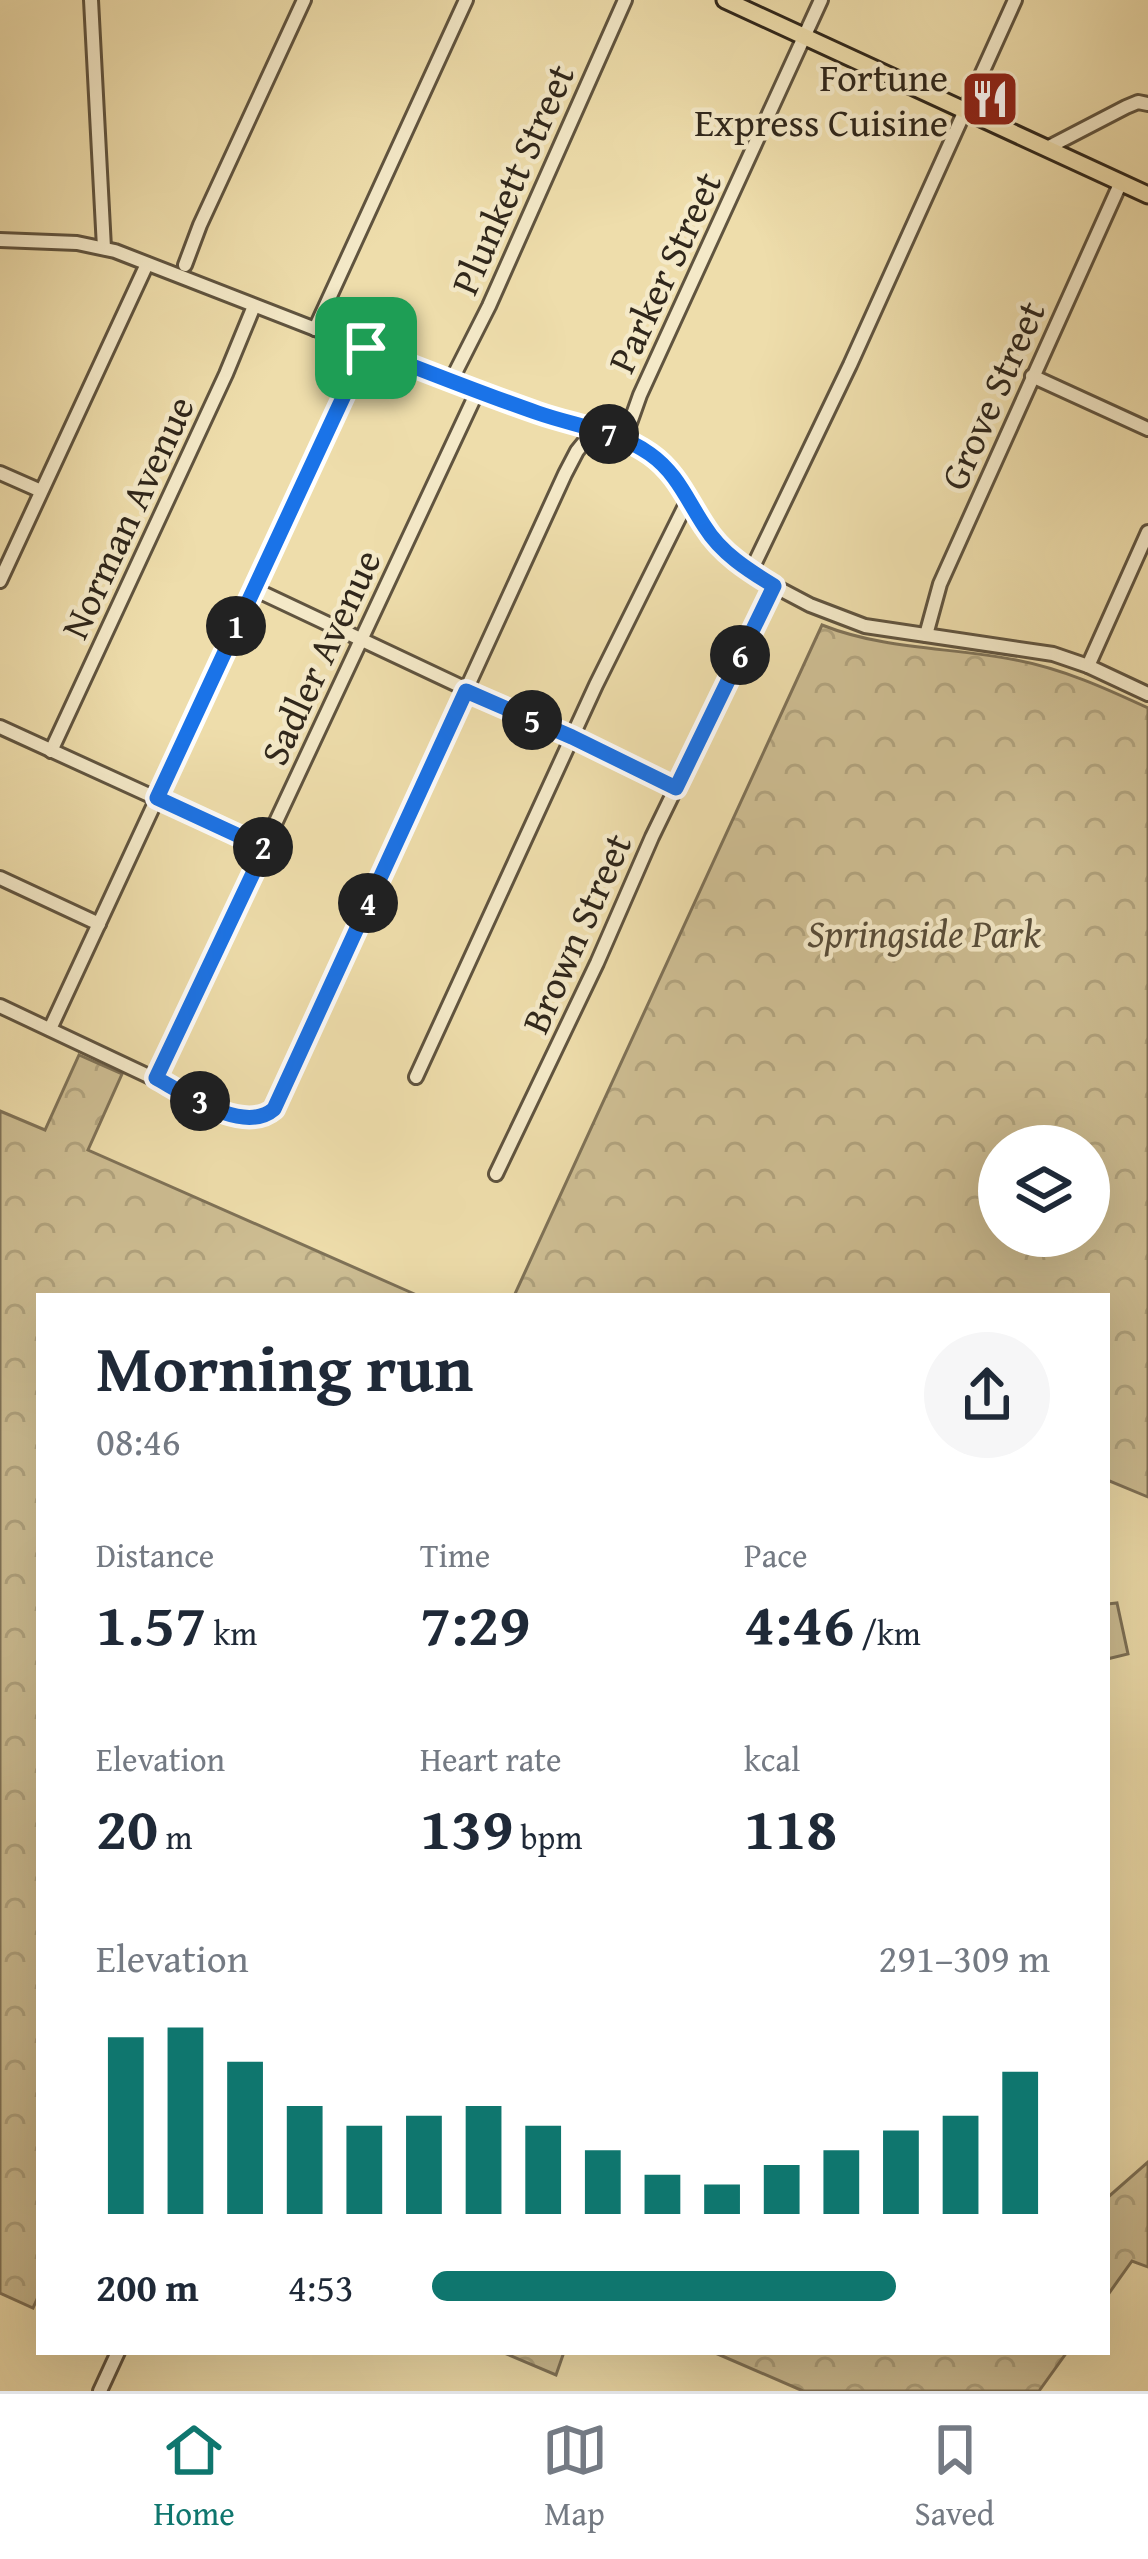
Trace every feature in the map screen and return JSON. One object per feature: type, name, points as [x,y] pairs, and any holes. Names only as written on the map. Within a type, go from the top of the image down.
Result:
[{"type":"main road","points":[[725,0],[1148,195]]},
{"type":"street","points":[[91,0],[104,248]]},
{"type":"street","points":[[184,265],[304,0]]},
{"type":"street","points":[[315,329],[466,0]]},
{"type":"street","name":"Plunkett Street","points":[[451,381],[625,0]]},
{"type":"street","name":"Parker Street","points":[[624,440],[640,395],[821,0]]},
{"type":"street","points":[[751,571],[826,418],[1016,0]]},
{"type":"street","points":[[1048,148],[1126,106],[1148,104]]},
{"type":"street","name":"Grove Street","points":[[926,635],[940,584],[1121,182]]},
{"type":"street","points":[[1,243],[77,243],[104,248],[477,392],[624,440],[665,466],[726,552],[810,605],[865,626],[1016,647],[1088,665],[1148,694]]},
{"type":"street","points":[[0,581],[147,264]]},
{"type":"street","name":"Norman Avenue","points":[[51,751],[254,306]]},
{"type":"street","points":[[50,1029],[366,348]]},
{"type":"street","points":[[1032,376],[1148,429]]},
{"type":"street","name":"Sadler Avenue","points":[[156,1078],[477,392]]},
{"type":"street","points":[[0,1006],[242,1118],[266,1116],[274,1109],[565,474],[594,430]]},
{"type":"street","points":[[0,473],[41,491]]},
{"type":"street","points":[[416,1077],[688,498]]},
{"type":"street","points":[[1088,665],[1148,532]]},
{"type":"street","name":"Brown Street","points":[[496,1174],[774,586]]},
{"type":"street","points":[[254,589],[676,788]]},
{"type":"street","points":[[0,727],[265,848]]},
{"type":"street","points":[[0,878],[99,924]]},
{"type":"street","points":[[100,2391],[117,2355]]},
{"type":"green space","name":"Springside Park","points":[[822,625],[894,644],[1033,664],[1148,708],[1148,1497],[1110,1481],[1110,1293],[515,1293]]},
{"type":"green space","points":[[79,1055],[122,1074],[88,1150],[412,1293],[36,1293],[33,2308],[0,2293],[0,1111],[45,1130]]},
{"type":"green space","points":[[1117,1603],[1128,1654],[1110,1658],[1110,1604]]},
{"type":"green space","points":[[1148,2162],[1148,2267],[1132,2261],[1110,2292],[1110,2195]]},
{"type":"green space","points":[[509,2355],[563,2355],[556,2375]]},
{"type":"green space","points":[[720,2355],[1065,2355],[1039,2391],[803,2391]]},
{"type":"place","name":"Fortune Express Cuisine","points":[[990,99]]},
{"type":"route","points":[[366,348],[644,450],[681,485],[705,528],[726,552],[774,586],[676,788],[466,691],[274,1109],[266,1116],[242,1118],[156,1078],[265,848],[157,798],[366,348]]}]
